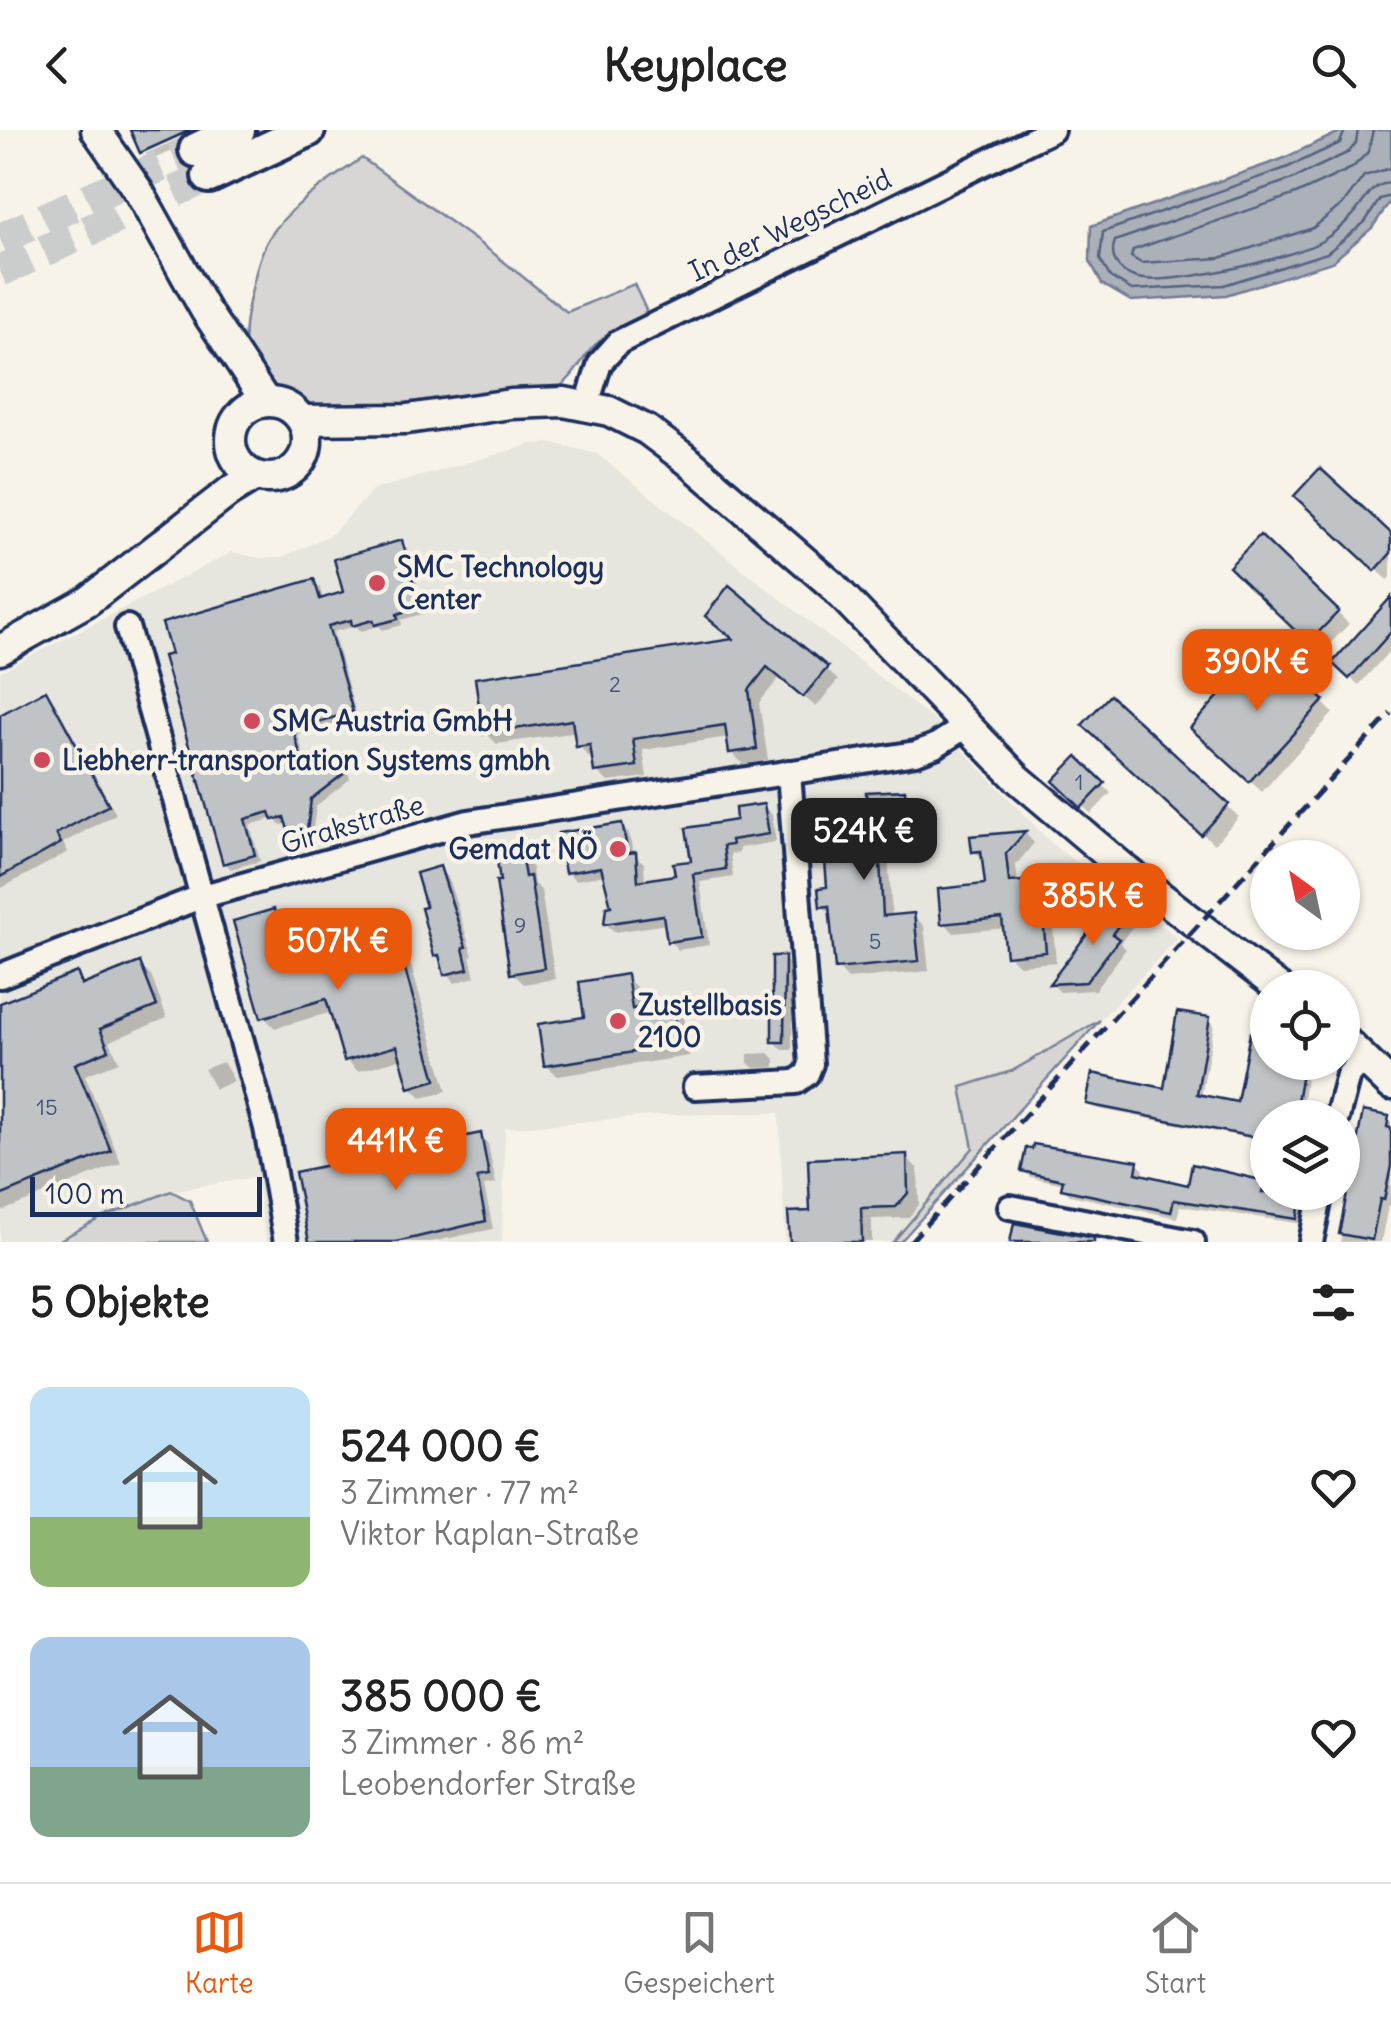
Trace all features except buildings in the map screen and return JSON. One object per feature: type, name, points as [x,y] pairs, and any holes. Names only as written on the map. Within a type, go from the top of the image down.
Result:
[{"type":"highway","points":[[238,130],[202,163],[308,130]]},
{"type":"main road","points":[[96,130],[157,222],[254,408]]},
{"type":"main road","points":[[302,420],[407,419],[535,402],[587,404],[628,419],[667,444],[789,547],[870,622],[1017,778],[1120,866],[1256,970]]},
{"type":"main road","points":[[283,404],[302,420],[308,434],[307,450],[297,467],[286,475],[255,476],[242,467],[233,453],[231,436],[254,408],[283,404]]},
{"type":"main road","points":[[307,450],[407,419]]},
{"type":"main road","points":[[160,545],[233,453]]},
{"type":"main road","points":[[0,650],[88,602],[255,476]]},
{"type":"main road","points":[[1360,1053],[1391,1086]]},
{"type":"street","name":"In der Wegscheid","points":[[587,404],[600,362],[619,342],[1052,130]]},
{"type":"street","points":[[126,628],[266,1128],[286,1242]]},
{"type":"street","name":"Girakstraße","points":[[0,976],[200,897],[468,822],[916,753],[966,728]]},
{"type":"street","points":[[695,1087],[796,1082],[812,1064],[790,772]]},
{"type":"street","points":[[1342,1100],[1348,1075],[1364,1056]]},
{"type":"street","points":[[1010,1207],[1193,1242]]},
{"type":"street","points":[[1311,1242],[1317,1210]]},
{"type":"shaded area","points":[[362,158],[567,312],[634,284],[646,310],[643,316],[595,345],[571,376],[552,391],[332,413],[317,411],[274,386],[252,364],[245,339],[248,308],[261,256],[278,226],[311,194]]},
{"type":"shaded area","points":[[553,443],[597,454],[936,722],[1053,845],[1178,938],[1100,1020],[1012,1071],[961,1087],[973,1148],[893,1242],[785,1242],[779,1113],[664,1115],[505,1128],[502,1242],[266,1242],[256,1177],[171,1191],[101,1218],[56,1242],[0,1242],[0,672],[232,552],[260,558],[282,557],[305,547],[333,533],[373,490],[532,444]]},
{"type":"shaded area","points":[[1100,1020],[900,1242],[893,1242],[973,1148],[961,1087],[1012,1071]]},
{"type":"shaded area","points":[[171,1191],[190,1201],[207,1242],[56,1242],[101,1218]]},
{"type":"water","points":[[1344,130],[1391,130],[1391,200],[1372,228],[1332,262],[1226,295],[1131,301],[1102,284],[1090,261],[1091,226],[1282,159]]},
{"type":"tunnel","points":[[0,239],[196,150]]},
{"type":"tunnel","points":[[0,271],[209,176]]},
{"type":"railway","points":[[910,1242],[1391,713]]},
{"type":"place","name":"SMC Technology Center","points":[[377,583]]},
{"type":"place","name":"SMC Austria GmbH","points":[[252,721]]},
{"type":"place","name":"Liebherr-transportation Systems gmbh","points":[[42,760]]},
{"type":"place","name":"Gemdat NÖ","points":[[618,849]]},
{"type":"place","name":"Zustellbasis 2100","points":[[618,1021]]}]
